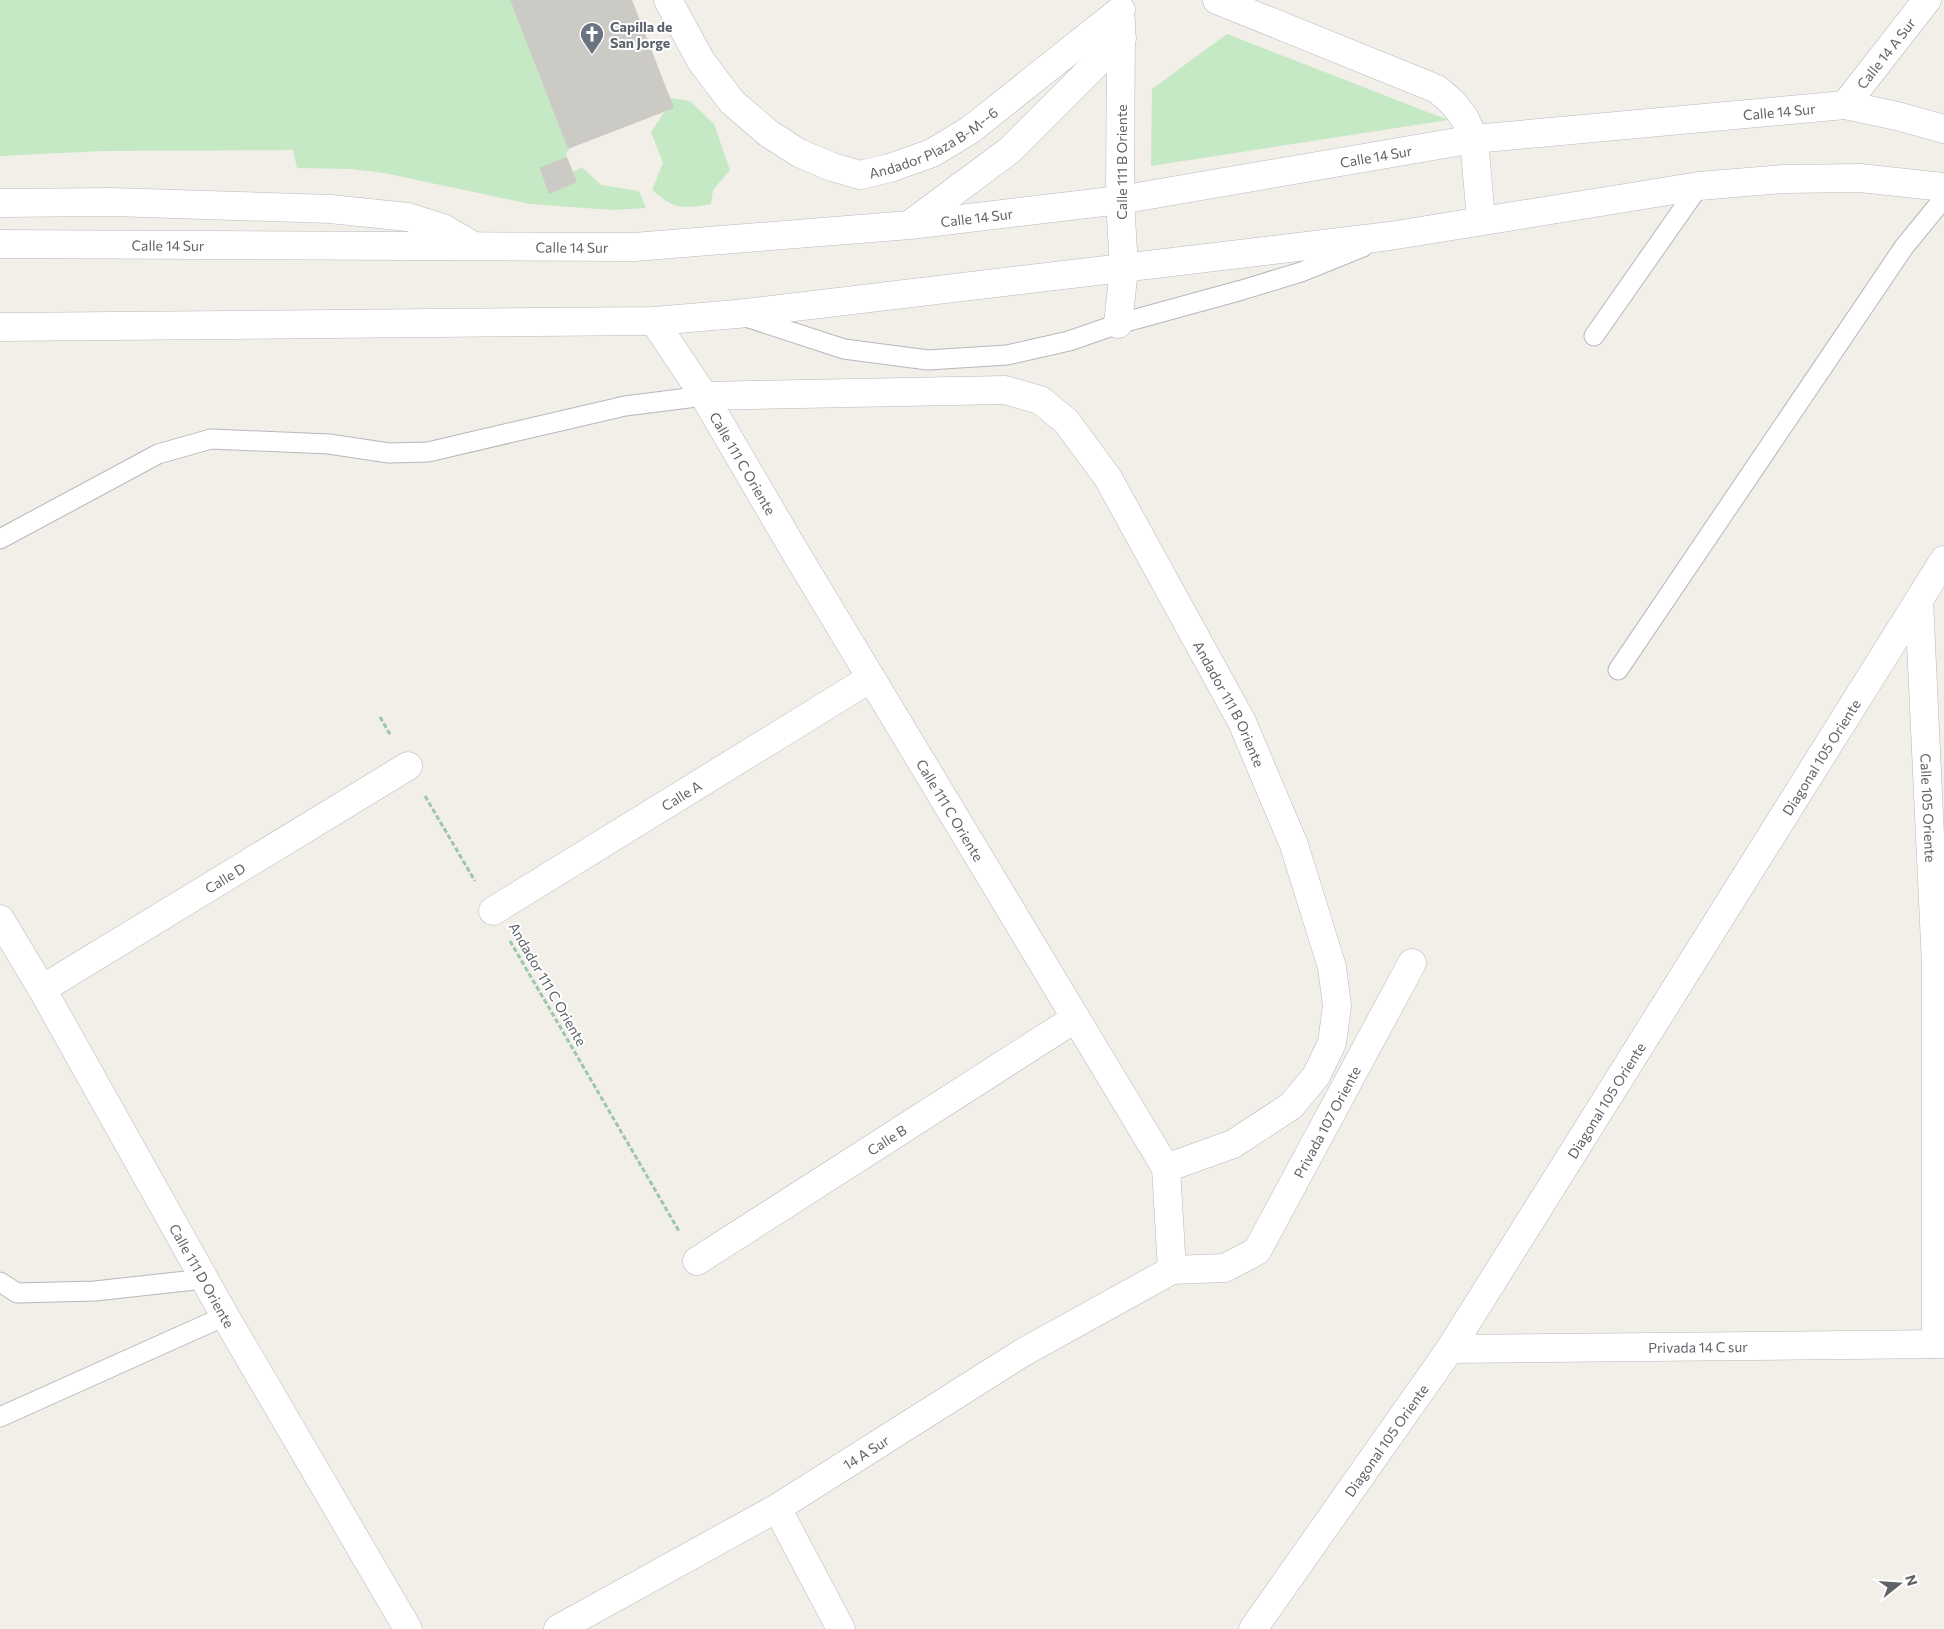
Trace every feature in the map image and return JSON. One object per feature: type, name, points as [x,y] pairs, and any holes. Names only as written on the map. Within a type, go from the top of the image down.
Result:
[{"type":"street","name":"Andador Plaza B-M--6","points":[[668,0],[702,61],[732,102],[768,133],[799,154],[832,167],[860,175],[890,168],[932,153],[970,130],[1120,5]]},
{"type":"street","points":[[1218,0],[1437,89],[1453,103],[1465,119],[1474,139],[1481,220]]},
{"type":"street","name":"Calle 14 A Sur","points":[[1845,105],[1927,0]]},
{"type":"street","name":"Calle 111 B Oriente","points":[[1118,324],[1124,268],[1120,200],[1122,38],[1120,5]]},
{"type":"street","points":[[910,225],[1010,150],[1122,38]]},
{"type":"street","name":"Calle 14 Sur","points":[[0,244],[634,247],[910,225],[1120,200],[1474,139],[1845,105],[1897,116],[1944,129]]},
{"type":"street","points":[[0,328],[654,321],[737,314],[1390,236],[1699,186],[1783,179],[1860,178],[1944,187]]},
{"type":"street","points":[[0,203],[112,202],[330,209],[408,217],[443,228],[476,247]]},
{"type":"street","name":"Calle 111 C Oriente","points":[[654,321],[704,396],[871,678],[1166,1168],[1172,1270]]},
{"type":"street","points":[[0,343],[56,328]]},
{"type":"street","name":"Andador 111 B Oriente","points":[[704,396],[1005,390],[1040,400],[1066,421],[1108,478],[1242,722],[1294,845],[1332,967],[1337,1006],[1332,1042],[1316,1076],[1291,1106],[1233,1144],[1166,1168]]},
{"type":"street","name":"Diagonal 105 Oriente","points":[[1253,1629],[1450,1349],[1944,560]]},
{"type":"street","name":"Calle 105 Oriente","points":[[1918,600],[1936,965],[1940,1344]]},
{"type":"street","name":"Calle A","points":[[492,911],[871,678]]},
{"type":"street","name":"Calle D","points":[[42,989],[408,766]]},
{"type":"street","name":"Calle 111 D Oriente","points":[[0,919],[42,989],[225,1316],[408,1629]]},
{"type":"street","name":"Privada 107 Oriente","points":[[1172,1270],[1225,1268],[1257,1251],[1412,963]]},
{"type":"street","name":"Calle B","points":[[696,1261],[1076,1018]]},
{"type":"street","name":"14 A Sur","points":[[558,1629],[777,1508],[1022,1353],[1172,1270]]},
{"type":"street","name":"Privada 14 C sur","points":[[1450,1349],[1940,1344]]},
{"type":"street","points":[[777,1508],[841,1629]]},
{"type":"lane","points":[[1594,336],[1699,186]]},
{"type":"lane","points":[[1618,670],[1904,247],[1944,198]]},
{"type":"lane","points":[[737,314],[844,349],[928,360],[1007,355],[1069,341],[1118,324],[1302,272],[1390,236]]},
{"type":"lane","points":[[0,539],[158,454],[212,439],[329,444],[389,453],[428,452],[625,406],[704,396]]},
{"type":"lane","points":[[0,1282],[17,1293],[95,1291],[204,1279]]},
{"type":"lane","points":[[0,1417],[225,1316]]},
{"type":"path","name":"Andador 111 C Oriente","points":[[380,718],[696,1261]]},
{"type":"green space","points":[[0,0],[510,0],[569,151],[566,152],[567,157],[539,169],[549,193],[577,182],[573,172],[582,167],[601,185],[639,191],[646,208],[612,210],[530,204],[384,173],[351,169],[297,168],[293,150],[103,151],[0,156]]},
{"type":"green space","points":[[1227,34],[1448,120],[1151,166],[1152,89]]},
{"type":"green space","points":[[670,98],[690,101],[714,124],[730,170],[713,190],[711,204],[692,207],[673,205],[652,190],[663,163],[651,132],[665,111]]},
{"type":"building","name":"Capilla de San Jorge","points":[[510,0],[632,0],[674,108],[568,149]]},
{"type":"building","points":[[567,157],[577,182],[549,194],[539,168]]},
{"type":"place","name":"Capilla de San Jorge","points":[[592,55]]}]
